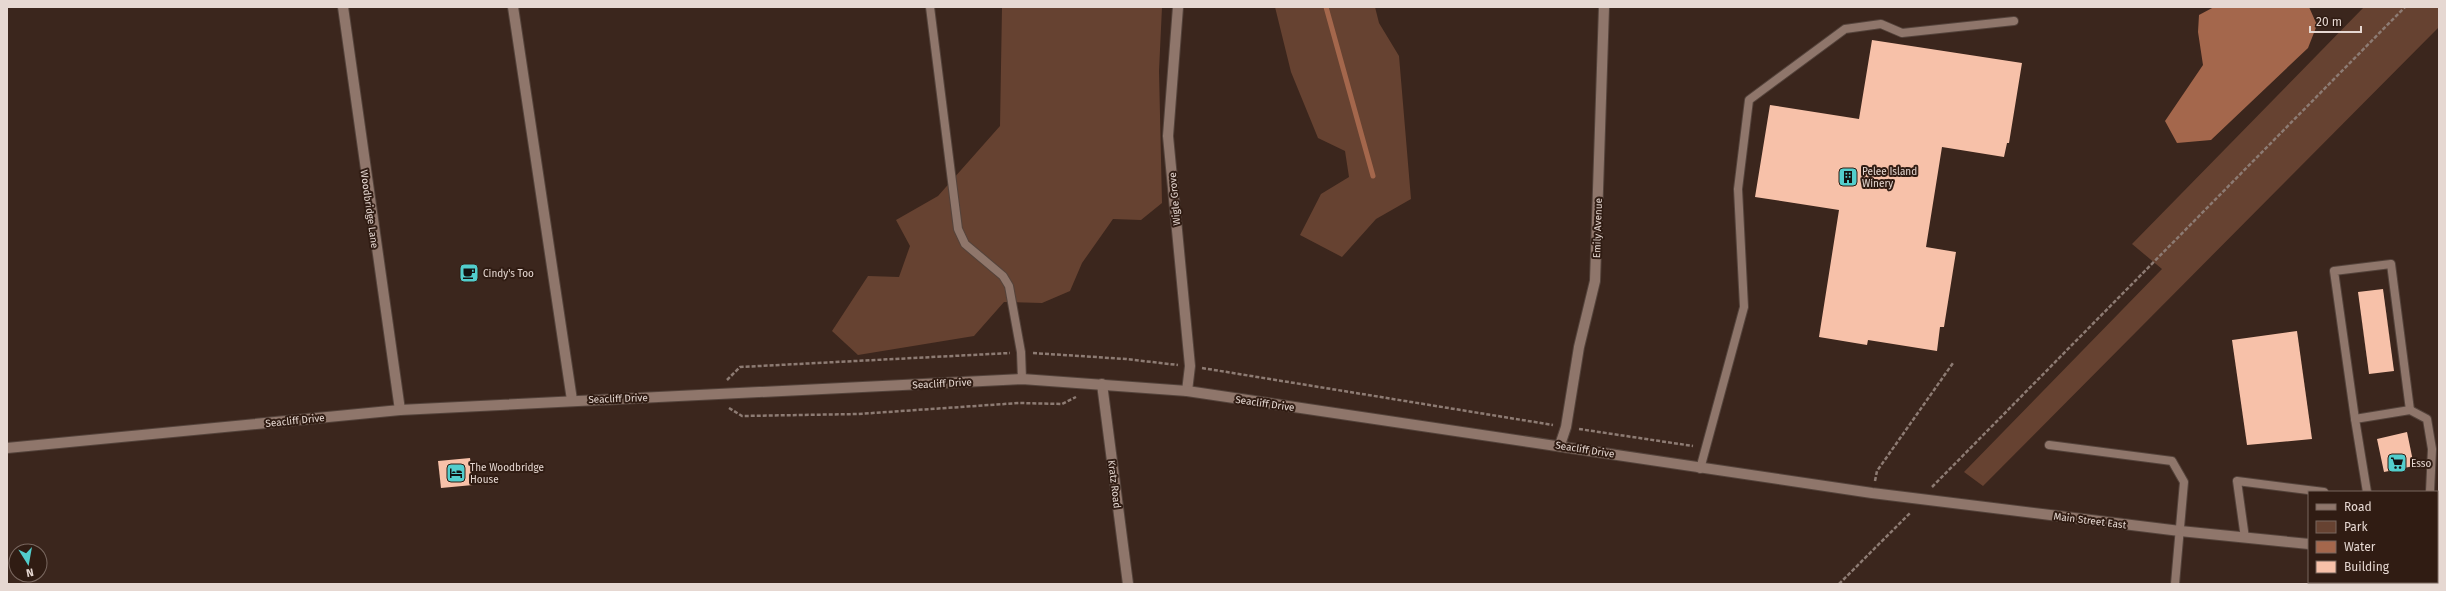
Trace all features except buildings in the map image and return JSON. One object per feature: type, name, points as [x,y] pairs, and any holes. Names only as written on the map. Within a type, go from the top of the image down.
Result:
[{"type":"main road","name":"Woodbridge Lane","points":[[343,7],[400,410]]},
{"type":"main road","points":[[513,7],[572,400]]},
{"type":"main road","name":"Wigle Grove","points":[[1178,7],[1168,136],[1190,366],[1187,391]]},
{"type":"main road","name":"Emily Avenue","points":[[1560,445],[1566,427],[1579,347],[1595,282],[1604,7]]},
{"type":"main road","name":"Seacliff Drive","points":[[7,448],[400,410],[572,400],[711,395],[1022,379],[1187,391],[1560,445],[1700,469],[1872,493]]},
{"type":"main road","name":"Kratz Road","points":[[1102,384],[1128,584]]},
{"type":"main road","name":"Main Street East","points":[[1872,493],[2180,531],[2308,544]]},
{"type":"lane","points":[[930,7],[958,229],[965,244],[1003,276],[1009,286],[1021,352],[1022,379]]},
{"type":"lane","points":[[1700,469],[1744,306],[1738,189],[1749,100],[1846,29],[1881,24],[1902,33],[2014,21]]},
{"type":"lane","points":[[2367,491],[2334,271],[2391,264],[2410,410]]},
{"type":"lane","points":[[2355,419],[2410,410],[2427,419],[2432,449],[2430,491]]},
{"type":"lane","points":[[2049,445],[2172,461],[2184,482],[2175,584]]},
{"type":"lane","points":[[2245,538],[2237,482],[2315,491]]},
{"type":"lane","points":[[2430,491],[2439,484]]},
{"type":"path","points":[[1839,584],[1922,499],[1940,477],[2405,7]]},
{"type":"path","points":[[1872,493],[1877,471],[1953,363]]},
{"type":"path","points":[[711,395],[742,416],[858,414],[1019,403],[1062,404],[1102,384]]},
{"type":"green space","points":[[1002,7],[1162,7],[1159,71],[1162,203],[1141,220],[1113,219],[1082,263],[1070,291],[1042,303],[1004,302],[974,336],[858,355],[832,331],[868,276],[899,277],[910,246],[896,220],[938,196],[1000,126]]},
{"type":"green space","points":[[1275,7],[1375,7],[1379,23],[1399,56],[1411,199],[1376,219],[1342,257],[1300,235],[1321,194],[1349,177],[1345,151],[1318,138],[1291,72]]},
{"type":"green space","points":[[2364,7],[2439,7],[2439,27],[1983,486],[1964,472],[2162,269],[2132,244]]},
{"type":"water","points":[[2214,7],[2309,7],[2317,25],[2308,48],[2211,140],[2177,143],[2165,121],[2203,65],[2198,32],[2199,15]]},
{"type":"waterway","points":[[1326,7],[1373,176]]},
{"type":"place","name":"Pelee Island Winery","points":[[1848,177]]},
{"type":"place","name":"Cindy's Too","points":[[469,273]]},
{"type":"place","name":"Esso","points":[[2397,463]]},
{"type":"place","name":"The Woodbridge House","points":[[456,473]]}]
